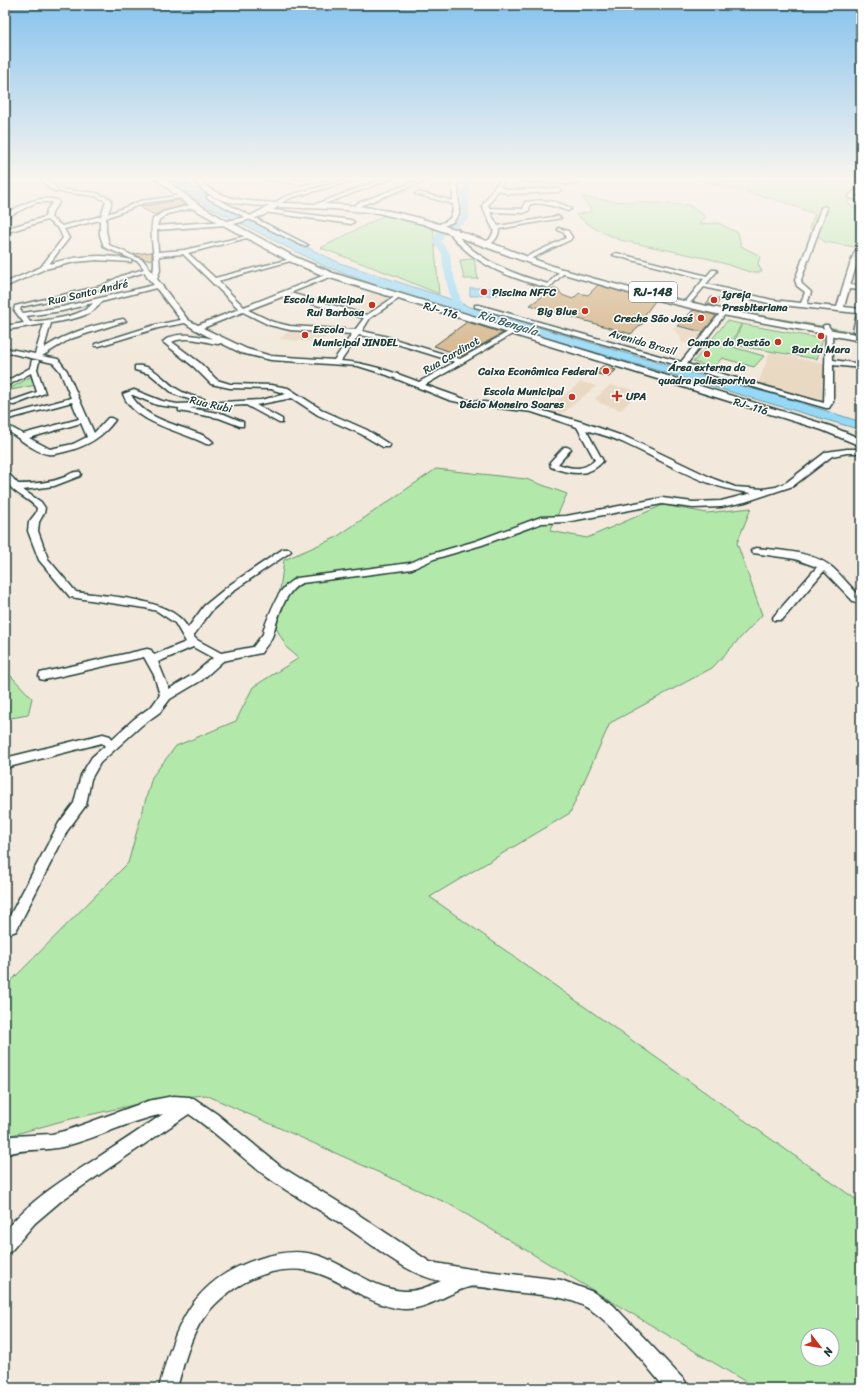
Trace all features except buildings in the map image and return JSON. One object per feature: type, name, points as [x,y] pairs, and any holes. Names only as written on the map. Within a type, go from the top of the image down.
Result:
[{"type":"main road","name":"RJ- 116","points":[[260,242],[292,259],[330,275],[812,425],[860,447]]},
{"type":"main road","points":[[484,242],[563,271],[724,312],[859,335]]},
{"type":"main road","points":[[487,243],[530,257],[563,271]]},
{"type":"main road","name":"RJ-148","points":[[673,299],[828,329]]},
{"type":"street","points":[[43,268],[63,242]]},
{"type":"street","points":[[104,242],[106,246],[141,260],[155,283]]},
{"type":"street","points":[[155,242],[157,272],[155,283]]},
{"type":"street","points":[[156,254],[184,252],[225,242]]},
{"type":"street","points":[[299,242],[305,245]]},
{"type":"street","points":[[461,242],[486,263],[504,272],[549,286],[563,271]]},
{"type":"street","points":[[530,257],[562,242]]},
{"type":"street","points":[[803,305],[808,292],[800,285],[798,280],[812,242]]},
{"type":"street","points":[[840,308],[861,245]]},
{"type":"street","points":[[184,252],[215,280],[244,310],[279,326],[356,332],[402,342],[460,361]]},
{"type":"street","points":[[616,255],[708,278]]},
{"type":"street","points":[[5,285],[43,268],[78,260],[99,258],[128,261],[136,264],[155,283],[186,321],[196,328],[226,343],[262,356],[336,362],[375,368],[421,384],[452,398],[467,402],[533,410],[625,440],[711,481],[734,489],[763,492]]},
{"type":"street","points":[[215,280],[292,259]]},
{"type":"street","points":[[852,270],[861,271]]},
{"type":"street","points":[[28,324],[17,309],[21,305],[103,287],[123,277],[143,271]]},
{"type":"street","points":[[689,301],[714,271]]},
{"type":"street","points":[[196,328],[330,275]]},
{"type":"street","name":"Rua Santo André","points":[[22,315],[62,309],[155,283]]},
{"type":"street","points":[[702,285],[758,299],[861,311],[859,335],[861,356]]},
{"type":"street","points":[[847,287],[861,288]]},
{"type":"street","points":[[285,294],[368,317]]},
{"type":"street","points":[[336,362],[368,317],[398,297]]},
{"type":"street","points":[[5,328],[48,322],[86,312],[96,306],[98,300]]},
{"type":"street","name":"Avenida Brasil","points":[[477,306],[826,406],[829,402],[829,362]]},
{"type":"street","points":[[682,365],[724,312]]},
{"type":"street","points":[[38,356],[59,341],[93,328],[123,321]]},
{"type":"street","points":[[97,345],[157,326],[186,321]]},
{"type":"street","points":[[5,402],[11,403],[41,394],[33,369],[48,322]]},
{"type":"street","points":[[828,329],[829,362],[861,366]]},
{"type":"street","name":"Rua Cardinot","points":[[421,384],[512,332]]},
{"type":"street","points":[[226,343],[186,338],[172,339],[167,342],[197,365],[214,382],[244,387],[279,388],[321,413],[364,432],[386,445]]},
{"type":"street","points":[[5,350],[38,356],[55,361],[63,371],[92,440]]},
{"type":"street","points":[[138,368],[149,370],[156,374],[169,387],[180,395],[215,405]]},
{"type":"street","points":[[5,385],[33,369]]},
{"type":"street","points":[[209,442],[197,435],[162,423],[144,414],[127,395],[130,392],[134,392],[160,403],[177,406],[215,405],[271,400],[293,395]]},
{"type":"street","points":[[5,418],[74,399]]},
{"type":"street","points":[[246,402],[279,421]]},
{"type":"street","name":"Rua Rubi","points":[[177,406],[186,411],[221,416],[240,424]]},
{"type":"street","points":[[22,437],[83,420]]},
{"type":"street","points":[[5,426],[43,450],[53,451],[92,440],[111,420]]},
{"type":"street","points":[[567,449],[554,462],[554,465],[580,471],[590,469],[599,461],[579,424]]},
{"type":"street","points":[[5,475],[20,492],[38,504],[41,508],[40,513],[34,522],[33,531],[44,560],[73,595],[152,607],[174,616],[183,626],[190,639],[220,657],[232,656],[257,650],[268,635],[269,628],[288,587],[300,580],[375,569],[412,566],[431,557],[479,543],[540,520],[573,518],[662,501],[693,505],[722,504],[745,499],[790,484],[829,454],[860,447]]},
{"type":"street","points":[[14,486],[46,486],[57,483],[76,474]]},
{"type":"street","points":[[152,660],[190,639],[208,608],[234,586],[286,551]]},
{"type":"street","points":[[756,551],[794,556],[823,566],[861,602]]},
{"type":"street","points":[[778,618],[823,566]]},
{"type":"street","points":[[44,676],[147,653],[159,675],[166,696]]},
{"type":"street","points":[[10,927],[63,827],[80,805],[85,778],[96,760],[138,722],[162,704],[166,696],[198,677],[220,657]]},
{"type":"street","points":[[5,763],[103,738],[106,739],[112,746]]},
{"type":"street","points":[[5,1147],[19,1144],[52,1142],[68,1138],[148,1109],[173,1104],[189,1105],[211,1120],[274,1172],[347,1217],[427,1270],[470,1278],[561,1289],[587,1298],[607,1311],[678,1388]]},
{"type":"street","points":[[5,1245],[37,1208],[71,1183],[115,1156],[189,1105]]},
{"type":"street","points":[[168,1388],[176,1354],[199,1309],[215,1291],[260,1267],[277,1261],[301,1259],[320,1265],[387,1297],[405,1300],[427,1295],[470,1278]]},
{"type":"shaded area","name":"Escola Municipal Rui Barbosa","points":[[371,293],[391,299],[370,314],[357,308],[367,302],[360,299]]},
{"type":"shaded area","points":[[675,327],[702,333],[692,345],[681,342],[680,335],[672,329]]},
{"type":"shaded area","name":"Escola Municipal JINDEL","points":[[289,331],[329,332],[321,343],[279,339]]},
{"type":"shaded area","points":[[770,352],[828,365],[824,403],[758,384]]},
{"type":"shaded area","name":"Escola Municipal Décio Moneiro Soares","points":[[581,382],[596,386],[563,413],[547,409]]},
{"type":"shaded area","name":"UPA","points":[[610,385],[638,392],[621,410],[599,403],[600,401],[595,399]]},
{"type":"green space","points":[[333,242],[434,242],[439,294],[393,275],[321,248]]},
{"type":"green space","points":[[630,242],[740,242],[741,246],[760,256],[758,264],[762,272],[750,272],[710,259]]},
{"type":"green space","points":[[825,242],[861,242],[861,248]]},
{"type":"green space","points":[[474,259],[478,279],[464,279],[460,260]]},
{"type":"green space","points":[[679,299],[724,309],[861,333],[861,338],[676,302]]},
{"type":"green space","points":[[727,321],[741,324],[732,343],[712,339]]},
{"type":"green space","name":"Campo do Pastão","points":[[742,324],[823,339],[817,359],[733,345]]},
{"type":"green space","points":[[712,341],[764,356],[754,367],[722,358],[713,368],[693,362]]},
{"type":"green space","points":[[32,376],[36,385],[6,391]]},
{"type":"green space","points":[[436,469],[526,479],[567,494],[550,531],[587,538],[663,505],[707,513],[751,508],[737,543],[762,615],[712,668],[610,723],[570,813],[430,897],[861,1203],[861,1388],[756,1388],[449,1204],[206,1095],[160,1099],[62,1121],[5,1137],[5,987],[128,863],[152,777],[176,746],[236,721],[253,687],[299,658],[287,648],[275,626],[284,560],[335,538]]},
{"type":"green space","points":[[5,673],[10,675],[32,698],[28,715],[5,719]]},
{"type":"water","name":"Rio Bengala","points":[[277,242],[296,242],[340,263],[470,307],[696,374],[776,395],[861,422],[861,430],[519,330],[381,287],[324,266]]},
{"type":"water","name":"Piscina NFFC","points":[[470,288],[496,288],[498,295],[470,296]]},
{"type":"waterway","points":[[437,242],[446,253],[447,266],[458,309]]},
{"type":"place","name":"Piscina NFFC","points":[[484,292]]},
{"type":"place","name":"Igreja Presbiteriana","points":[[714,300]]},
{"type":"place","name":"Escola Municipal Rui Barbosa","points":[[372,305]]},
{"type":"place","name":"Big Blue","points":[[585,311]]},
{"type":"place","name":"Creche São José","points":[[701,318]]},
{"type":"place","name":"Escola Municipal JINDEL","points":[[305,335]]},
{"type":"place","name":"Bar da Mara","points":[[821,336]]},
{"type":"place","name":"Campo do Pastão","points":[[778,342]]},
{"type":"place","name":"Área externa da quadra poliesportiva","points":[[707,354]]},
{"type":"place","name":"Caixa Econômica Federal","points":[[606,371]]},
{"type":"place","name":"UPA","points":[[617,396]]},
{"type":"place","name":"Escola Municipal Décio Moneiro Soares","points":[[572,397]]}]
